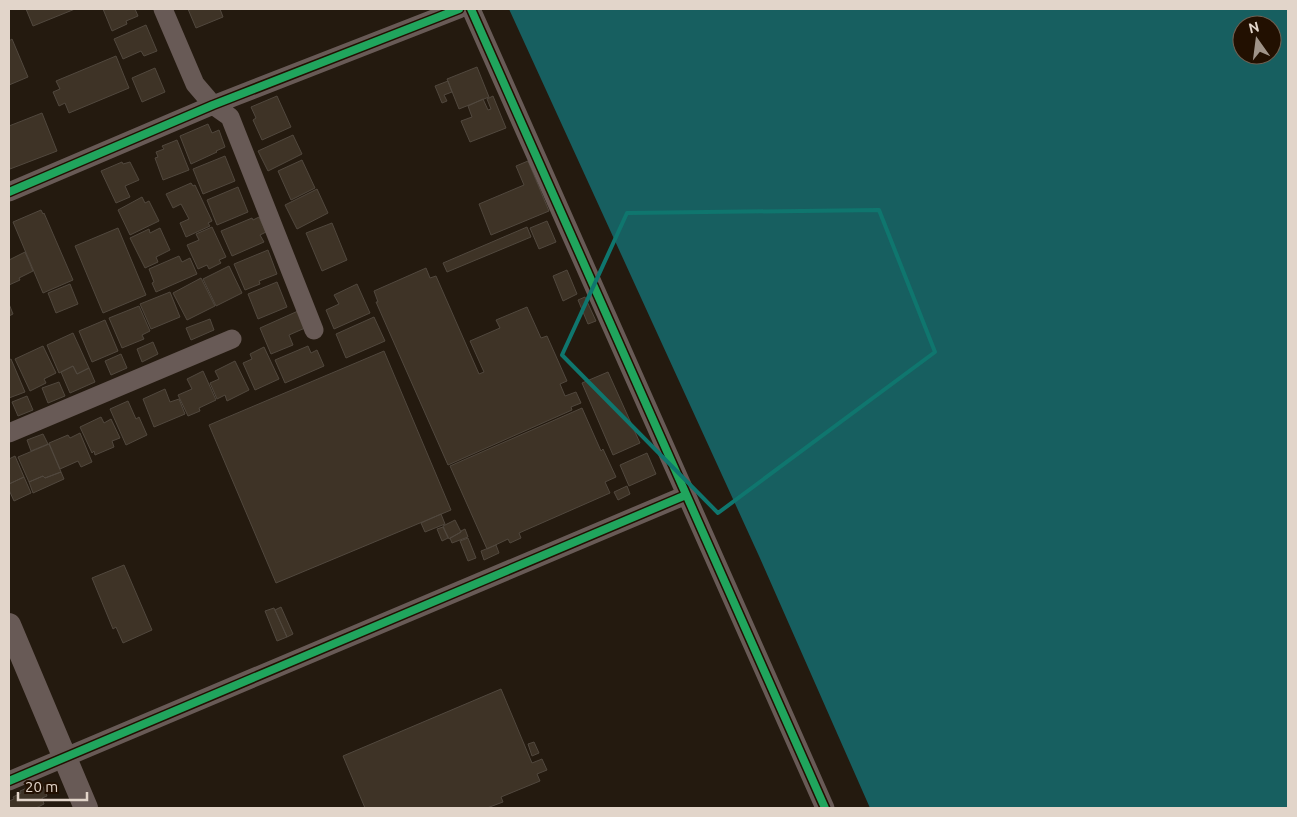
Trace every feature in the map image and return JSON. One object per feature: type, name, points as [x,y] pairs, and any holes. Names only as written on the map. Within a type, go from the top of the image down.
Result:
[{"type":"street","points":[[162,9],[195,84],[213,105],[230,117],[314,330]]},
{"type":"street","points":[[9,192],[213,105],[459,9]]},
{"type":"street","points":[[471,9],[825,808]]},
{"type":"street","points":[[9,433],[232,340]]},
{"type":"street","points":[[9,781],[686,495]]},
{"type":"street","points":[[9,625],[86,808]]},
{"type":"highlighted area","points":[[879,210],[935,352],[718,513],[562,355],[627,213]]},
{"type":"water","points":[[509,9],[1288,9],[1288,808],[870,808],[759,556]]},
{"type":"building","points":[[26,9],[75,9],[33,26]]},
{"type":"building","points":[[103,9],[135,9],[138,16],[126,21],[127,24],[112,31]]},
{"type":"building","points":[[188,9],[220,9],[223,17],[196,28]]},
{"type":"building","points":[[146,25],[157,51],[144,56],[141,51],[123,59],[114,39]]},
{"type":"building","points":[[12,39],[28,77],[9,85],[9,41]]},
{"type":"building","points":[[116,56],[129,88],[69,113],[65,103],[59,106],[53,92],[60,89],[56,81]]},
{"type":"building","points":[[477,67],[489,97],[459,109],[447,79]]},
{"type":"building","points":[[155,68],[165,92],[142,102],[132,78]]},
{"type":"building","points":[[448,81],[452,92],[444,95],[447,101],[442,103],[435,86]]},
{"type":"building","points":[[277,96],[291,127],[262,140],[253,120],[256,118],[251,107]]},
{"type":"building","points":[[493,96],[506,128],[470,142],[461,121],[472,117],[468,106],[483,99],[488,110],[491,109],[487,99]]},
{"type":"building","points":[[42,113],[57,151],[10,169],[9,126]]},
{"type":"building","points":[[208,124],[212,133],[219,130],[225,147],[191,164],[180,136]]},
{"type":"building","points":[[293,135],[302,154],[268,171],[258,151]]},
{"type":"building","points":[[177,140],[189,170],[163,180],[155,158],[158,157],[156,152],[164,149],[162,146]]},
{"type":"building","points":[[225,156],[235,181],[203,194],[193,169]]},
{"type":"building","points":[[302,160],[315,188],[291,200],[278,171]]},
{"type":"building","points":[[528,161],[549,211],[491,235],[479,204],[524,185],[516,166]]},
{"type":"building","points":[[122,162],[123,164],[130,162],[139,180],[125,186],[130,197],[116,203],[101,171]]},
{"type":"building","points":[[191,183],[193,186],[195,185],[212,221],[208,223],[210,226],[186,237],[180,223],[189,219],[181,204],[173,208],[166,194]]},
{"type":"building","points":[[238,187],[248,212],[217,225],[207,200]]},
{"type":"building","points":[[317,189],[328,213],[297,229],[285,205]]},
{"type":"building","points":[[142,197],[145,203],[149,201],[159,221],[130,235],[118,210]]},
{"type":"building","points":[[41,210],[73,280],[43,293],[13,222]]},
{"type":"building","points":[[259,217],[266,232],[260,235],[264,242],[232,256],[221,231]]},
{"type":"building","points":[[547,221],[556,242],[539,249],[530,228]]},
{"type":"building","points":[[332,223],[347,260],[322,271],[306,233]]},
{"type":"building","points":[[212,227],[226,257],[219,260],[221,263],[209,269],[207,265],[198,269],[187,245],[199,240],[196,234]]},
{"type":"building","points":[[527,227],[531,237],[447,272],[443,263]]},
{"type":"building","points":[[118,228],[146,295],[103,313],[75,246]]},
{"type":"building","points":[[160,228],[170,250],[156,257],[158,262],[145,268],[130,238],[149,229],[150,233]]},
{"type":"building","points":[[268,250],[277,274],[259,281],[260,284],[245,290],[234,264]]},
{"type":"building","points":[[25,252],[33,271],[9,285],[9,260]]},
{"type":"building","points":[[179,256],[182,262],[190,258],[197,274],[156,292],[149,269]]},
{"type":"building","points":[[229,266],[242,293],[216,306],[203,279]]},
{"type":"building","points":[[426,268],[430,278],[436,276],[479,374],[484,372],[470,341],[500,328],[496,320],[527,307],[541,338],[547,336],[567,381],[560,384],[565,396],[576,392],[581,403],[571,407],[572,410],[448,465],[376,302],[378,302],[374,291]]},
{"type":"building","points":[[567,270],[577,294],[563,301],[553,276]]},
{"type":"building","points":[[201,278],[215,306],[187,320],[173,293]]},
{"type":"building","points":[[277,282],[287,307],[258,319],[248,294]]},
{"type":"building","points":[[70,284],[78,304],[56,313],[48,293]]},
{"type":"building","points":[[357,284],[370,313],[334,329],[326,310],[339,304],[334,295]]},
{"type":"building","points":[[170,292],[180,317],[151,329],[140,304]]},
{"type":"building","points":[[585,297],[596,321],[588,324],[578,300]]},
{"type":"building","points":[[9,304],[13,314],[9,316]]},
{"type":"building","points":[[139,306],[150,331],[142,335],[144,339],[122,348],[109,318]]},
{"type":"building","points":[[298,311],[305,328],[289,335],[293,345],[271,354],[260,328]]},
{"type":"building","points":[[374,317],[385,341],[346,358],[336,334]]},
{"type":"building","points":[[210,319],[214,330],[191,340],[186,328]]},
{"type":"building","points":[[105,320],[118,351],[92,362],[79,331]]},
{"type":"building","points":[[73,333],[89,368],[77,374],[73,366],[59,373],[47,345]]},
{"type":"building","points":[[153,342],[158,354],[142,362],[137,349]]},
{"type":"building","points":[[43,346],[56,373],[44,379],[46,383],[30,391],[15,359]]},
{"type":"building","points":[[308,346],[311,353],[317,350],[324,366],[285,383],[275,360]]},
{"type":"building","points":[[264,347],[279,379],[255,390],[243,363],[252,359],[250,354]]},
{"type":"building","points":[[384,351],[451,510],[276,583],[209,425]]},
{"type":"building","points":[[121,354],[127,368],[111,375],[105,361]]},
{"type":"building","points":[[11,359],[25,392],[9,398],[9,360]]},
{"type":"building","points":[[235,361],[249,390],[227,401],[225,395],[217,399],[210,383],[219,379],[215,371]]},
{"type":"building","points":[[73,366],[77,374],[89,368],[95,382],[70,393],[61,372]]},
{"type":"building","points":[[203,371],[216,400],[199,408],[200,411],[188,416],[178,395],[192,389],[187,379]]},
{"type":"building","points":[[608,372],[640,443],[613,455],[582,383]]},
{"type":"building","points":[[59,382],[65,396],[48,403],[42,388]]},
{"type":"building","points":[[165,389],[170,402],[179,399],[185,414],[154,427],[143,399]]},
{"type":"building","points":[[27,396],[33,410],[18,416],[12,402]]},
{"type":"building","points":[[128,401],[136,419],[139,417],[147,435],[126,445],[110,409]]},
{"type":"building","points":[[582,408],[601,451],[603,449],[616,477],[605,482],[610,493],[519,533],[521,538],[510,543],[508,539],[487,549],[450,466]]},
{"type":"building","points":[[101,417],[104,423],[111,419],[120,438],[112,441],[114,447],[95,455],[94,451],[92,453],[80,427]]},
{"type":"building","points":[[80,433],[92,462],[81,467],[78,461],[60,469],[49,443],[68,435],[70,438]]},
{"type":"building","points":[[43,434],[48,444],[31,451],[27,440]]},
{"type":"building","points":[[49,444],[61,472],[45,478],[43,476],[29,482],[18,457]]},
{"type":"building","points":[[647,453],[656,474],[629,486],[620,465]]},
{"type":"building","points":[[15,456],[24,477],[9,484],[9,459]]},
{"type":"building","points":[[61,472],[64,479],[33,493],[29,482],[43,476],[45,478]]},
{"type":"building","points":[[24,477],[31,493],[14,501],[9,490],[9,484]]},
{"type":"building","points":[[627,486],[630,494],[618,500],[614,492]]},
{"type":"building","points":[[441,514],[445,524],[425,532],[421,523]]},
{"type":"building","points":[[455,520],[461,532],[449,539],[443,526]]},
{"type":"building","points":[[443,527],[448,538],[442,541],[437,529]]},
{"type":"building","points":[[465,529],[468,537],[452,543],[450,538]]},
{"type":"building","points":[[468,538],[476,558],[468,561],[460,541]]},
{"type":"building","points":[[496,545],[499,553],[484,560],[481,551]]},
{"type":"building","points":[[124,565],[152,630],[123,643],[116,627],[113,629],[92,578]]},
{"type":"building","points":[[281,607],[293,634],[287,637],[275,610]]},
{"type":"building","points":[[274,608],[287,637],[277,641],[265,611]]},
{"type":"building","points":[[501,689],[532,763],[542,759],[547,770],[537,774],[540,781],[501,797],[503,802],[487,808],[365,808],[343,756]]},
{"type":"building","points":[[534,742],[539,753],[532,756],[528,744]]},
{"type":"building","points":[[41,782],[47,796],[42,798],[44,804],[36,808],[10,808],[9,801],[21,793],[20,791]]},
{"type":"cycle path","points":[[9,192],[213,105],[459,9]]},
{"type":"cycle path","points":[[471,9],[825,808]]},
{"type":"cycle path","points":[[9,781],[686,495]]}]
